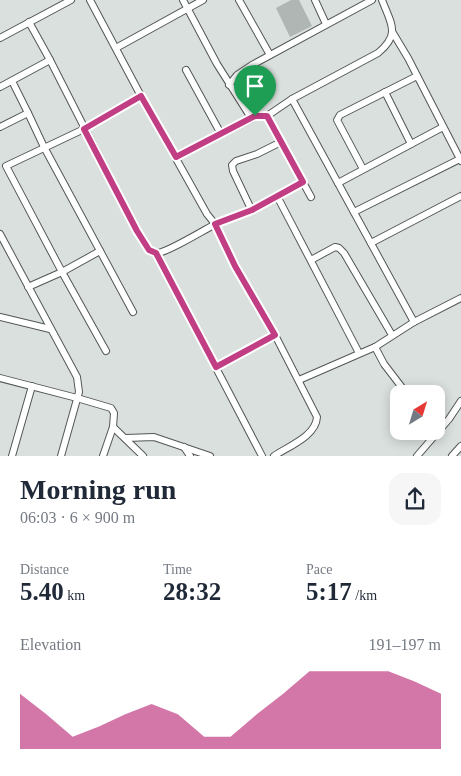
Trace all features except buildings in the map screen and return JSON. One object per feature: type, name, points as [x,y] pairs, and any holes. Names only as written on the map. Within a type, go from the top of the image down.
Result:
[{"type":"street","points":[[0,38],[71,0]]},
{"type":"street","points":[[90,0],[141,96],[207,214],[215,224],[235,266],[275,335],[317,417],[317,423],[309,433],[274,456]]},
{"type":"street","points":[[183,0],[229,85],[248,113],[255,116],[267,116],[292,99],[378,53],[387,46],[393,33]]},
{"type":"street","points":[[116,48],[188,10],[203,0]]},
{"type":"street","points":[[239,0],[270,55]]},
{"type":"street","points":[[315,0],[326,24]]},
{"type":"street","points":[[229,85],[244,70],[372,0]]},
{"type":"street","points":[[354,212],[460,160],[393,33],[382,0]]},
{"type":"street","points":[[29,22],[137,231],[149,250],[156,253],[163,252],[215,224],[252,210],[303,182]]},
{"type":"street","points":[[0,87],[50,60]]},
{"type":"street","points":[[186,70],[221,134]]},
{"type":"street","points":[[363,169],[337,120],[340,115],[417,76]]},
{"type":"street","points":[[12,81],[44,147],[133,312]]},
{"type":"street","points":[[384,92],[411,144]]},
{"type":"street","points":[[106,350],[3,168],[84,129],[141,96]]},
{"type":"street","points":[[292,99],[414,322]]},
{"type":"street","points":[[0,127],[28,113]]},
{"type":"street","points":[[176,157],[255,116]]},
{"type":"street","points":[[267,116],[311,197]]},
{"type":"street","points":[[338,183],[443,127]]},
{"type":"street","points":[[252,210],[232,171],[232,165],[236,161],[257,154],[281,142]]},
{"type":"street","points":[[278,196],[359,353]]},
{"type":"street","points":[[371,243],[461,196]]},
{"type":"street","points":[[0,234],[3,244],[77,377],[79,392],[61,456]]},
{"type":"street","points":[[310,260],[335,247],[339,248],[344,253],[392,336]]},
{"type":"street","points":[[28,287],[62,272],[100,251]]},
{"type":"street","points":[[156,253],[262,456]]},
{"type":"street","points":[[299,380],[375,347],[414,322],[461,298]]},
{"type":"street","points":[[0,316],[50,329]]},
{"type":"street","points":[[216,367],[275,335]]},
{"type":"street","points":[[375,347],[384,364],[400,385]]},
{"type":"street","points":[[0,378],[111,408],[114,412],[113,427],[103,456]]},
{"type":"street","points":[[12,456],[32,386]]},
{"type":"street","points":[[445,421],[461,401]]},
{"type":"street","points":[[113,427],[143,456]]},
{"type":"street","points":[[126,438],[154,437],[210,456]]},
{"type":"street","points":[[418,456],[429,440]]},
{"type":"street","points":[[452,456],[461,446]]},
{"type":"street","points":[[184,447],[190,456]]},
{"type":"route","points":[[141,96],[176,157],[255,116],[267,116],[303,182],[252,210],[215,224],[235,266],[275,335],[216,367],[156,253],[149,250],[137,231],[84,129],[141,96]]}]
